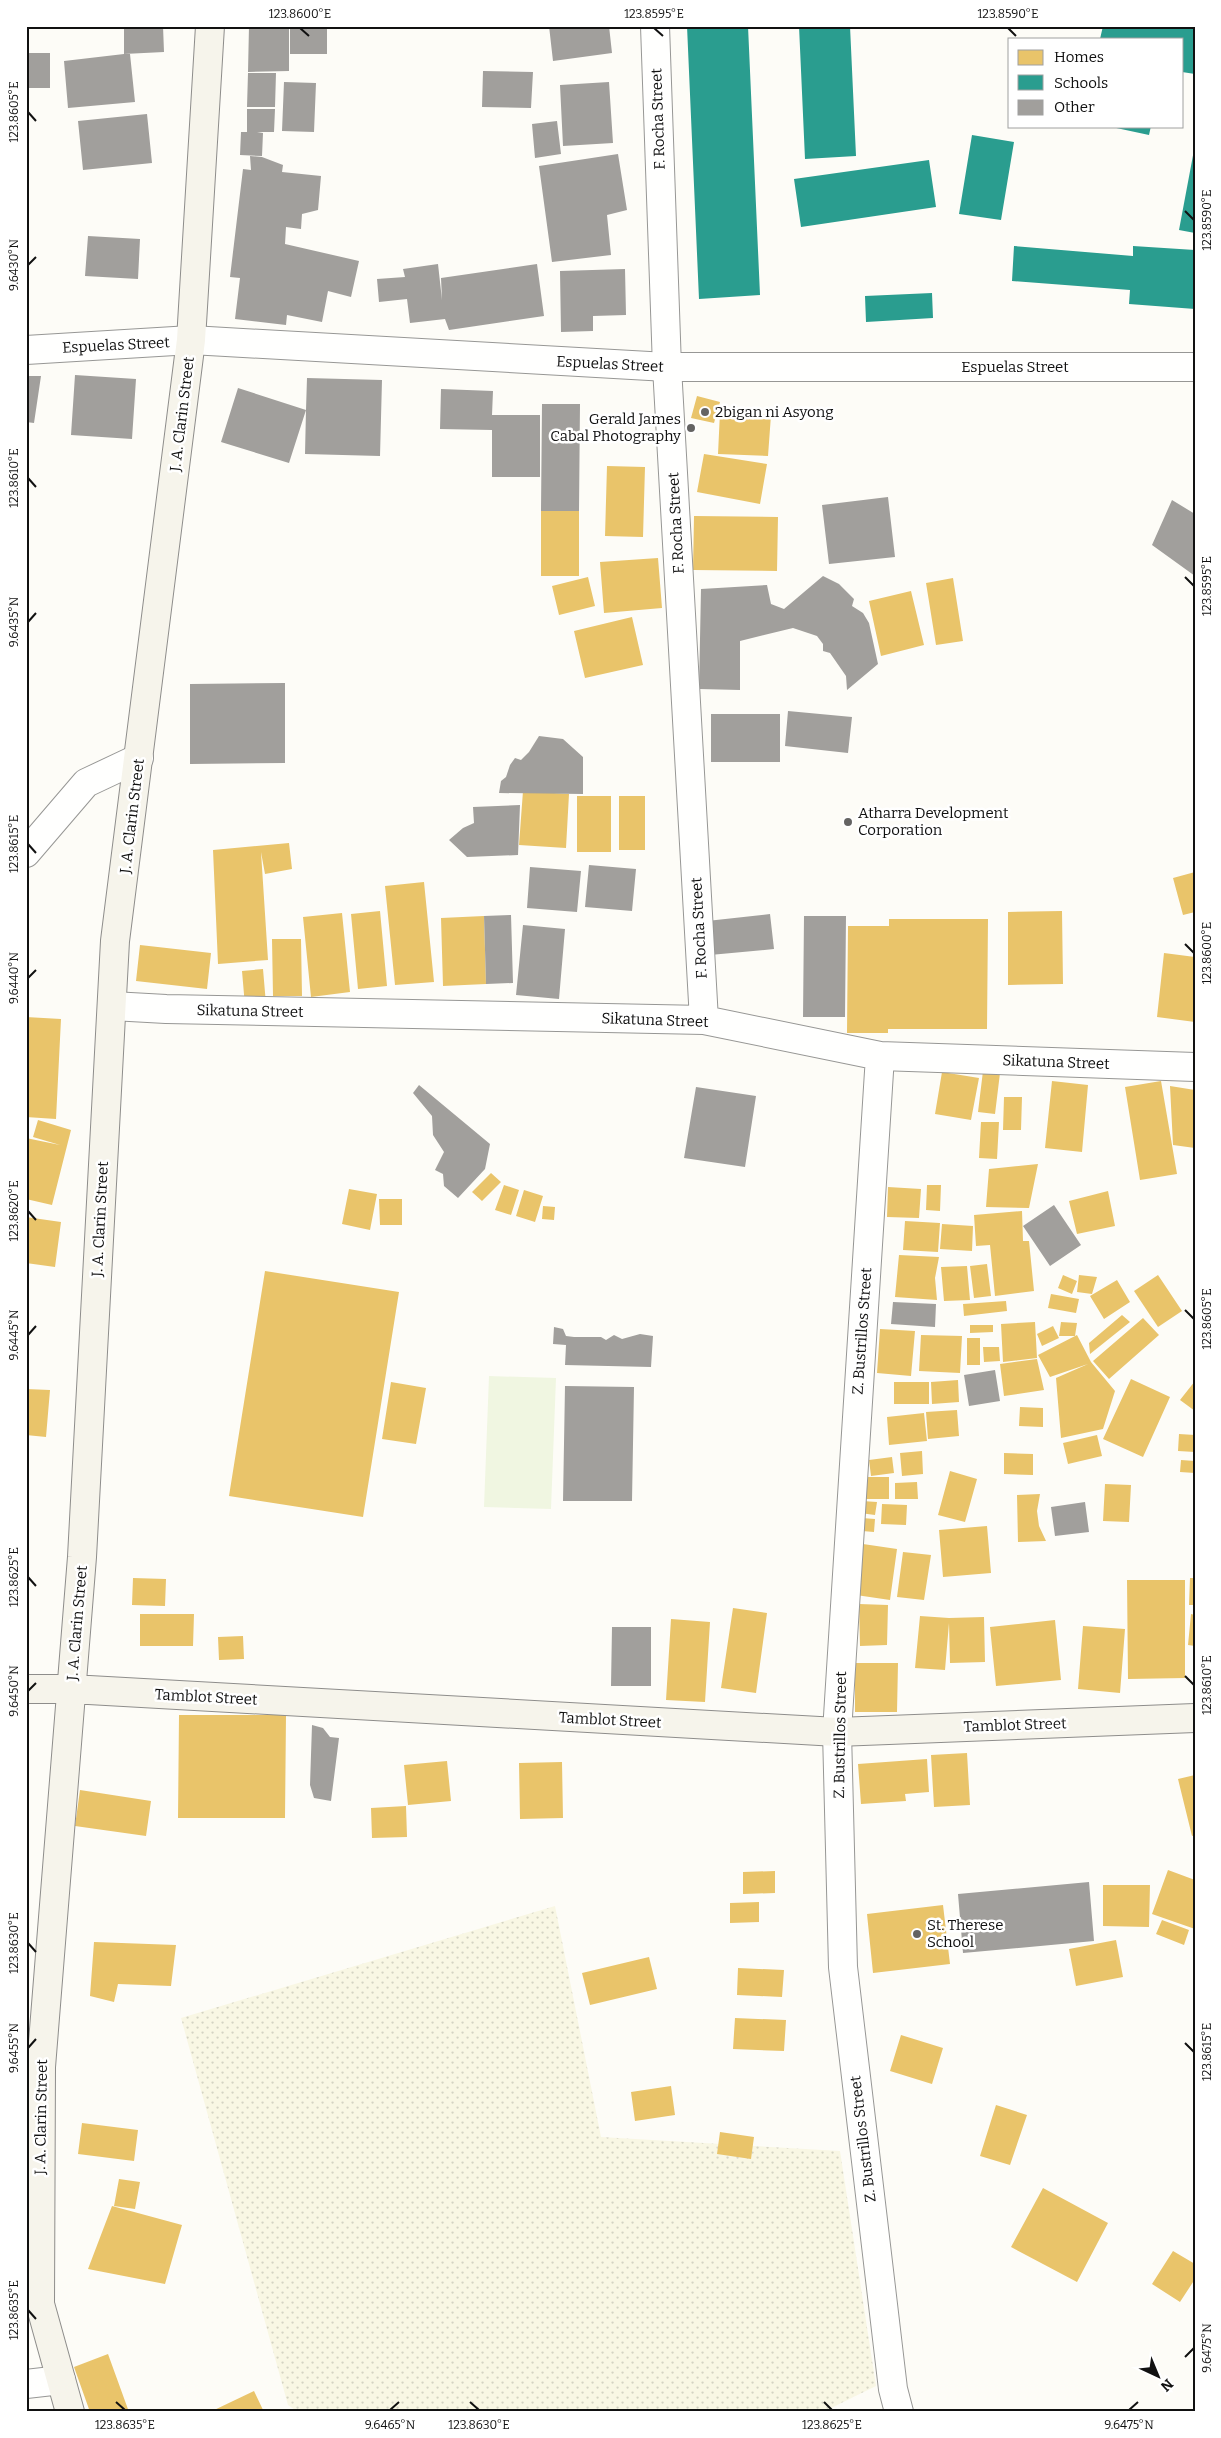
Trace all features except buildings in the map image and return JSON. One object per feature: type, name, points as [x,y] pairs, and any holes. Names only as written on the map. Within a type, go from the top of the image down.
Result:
[{"type":"main road","name":"J. A. Clarin Street","points":[[70,2412],[40,2304],[41,2067],[82,1557],[116,941],[191,340],[210,26]]},
{"type":"main road","name":"Tamblot Street","points":[[26,1689],[71,1689],[837,1732],[1195,1718]]},
{"type":"street","name":"F. Rocha Street","points":[[655,26],[667,367],[704,1020]]},
{"type":"street","name":"Espuelas Street","points":[[26,350],[191,340],[667,367],[1195,366]]},
{"type":"street","points":[[26,853],[86,783],[139,758]]},
{"type":"street","name":"Sikatuna Street","points":[[112,1006],[166,1010],[704,1020],[880,1056],[1195,1067]]},
{"type":"street","name":"Z. Bustrillos Street","points":[[880,1056],[837,1732],[842,1967],[893,2389],[899,2412]]},
{"type":"street","points":[[26,2384],[61,2380]]},
{"type":"shaded area","points":[[555,1906],[601,2137],[840,2151],[876,2386],[823,2412],[298,2412],[288,2405],[181,2018]]},
{"type":"green space","points":[[489,1376],[556,1378],[551,1509],[484,1507]]},
{"type":"place","name":"2bigan ni Asyong","points":[[705,412]]},
{"type":"place","name":"Gerald James Cabal Photography","points":[[691,428]]},
{"type":"place","name":"Atharra Development Corporation","points":[[848,822]]},
{"type":"place","name":"St. Therese School","points":[[917,1934]]}]
